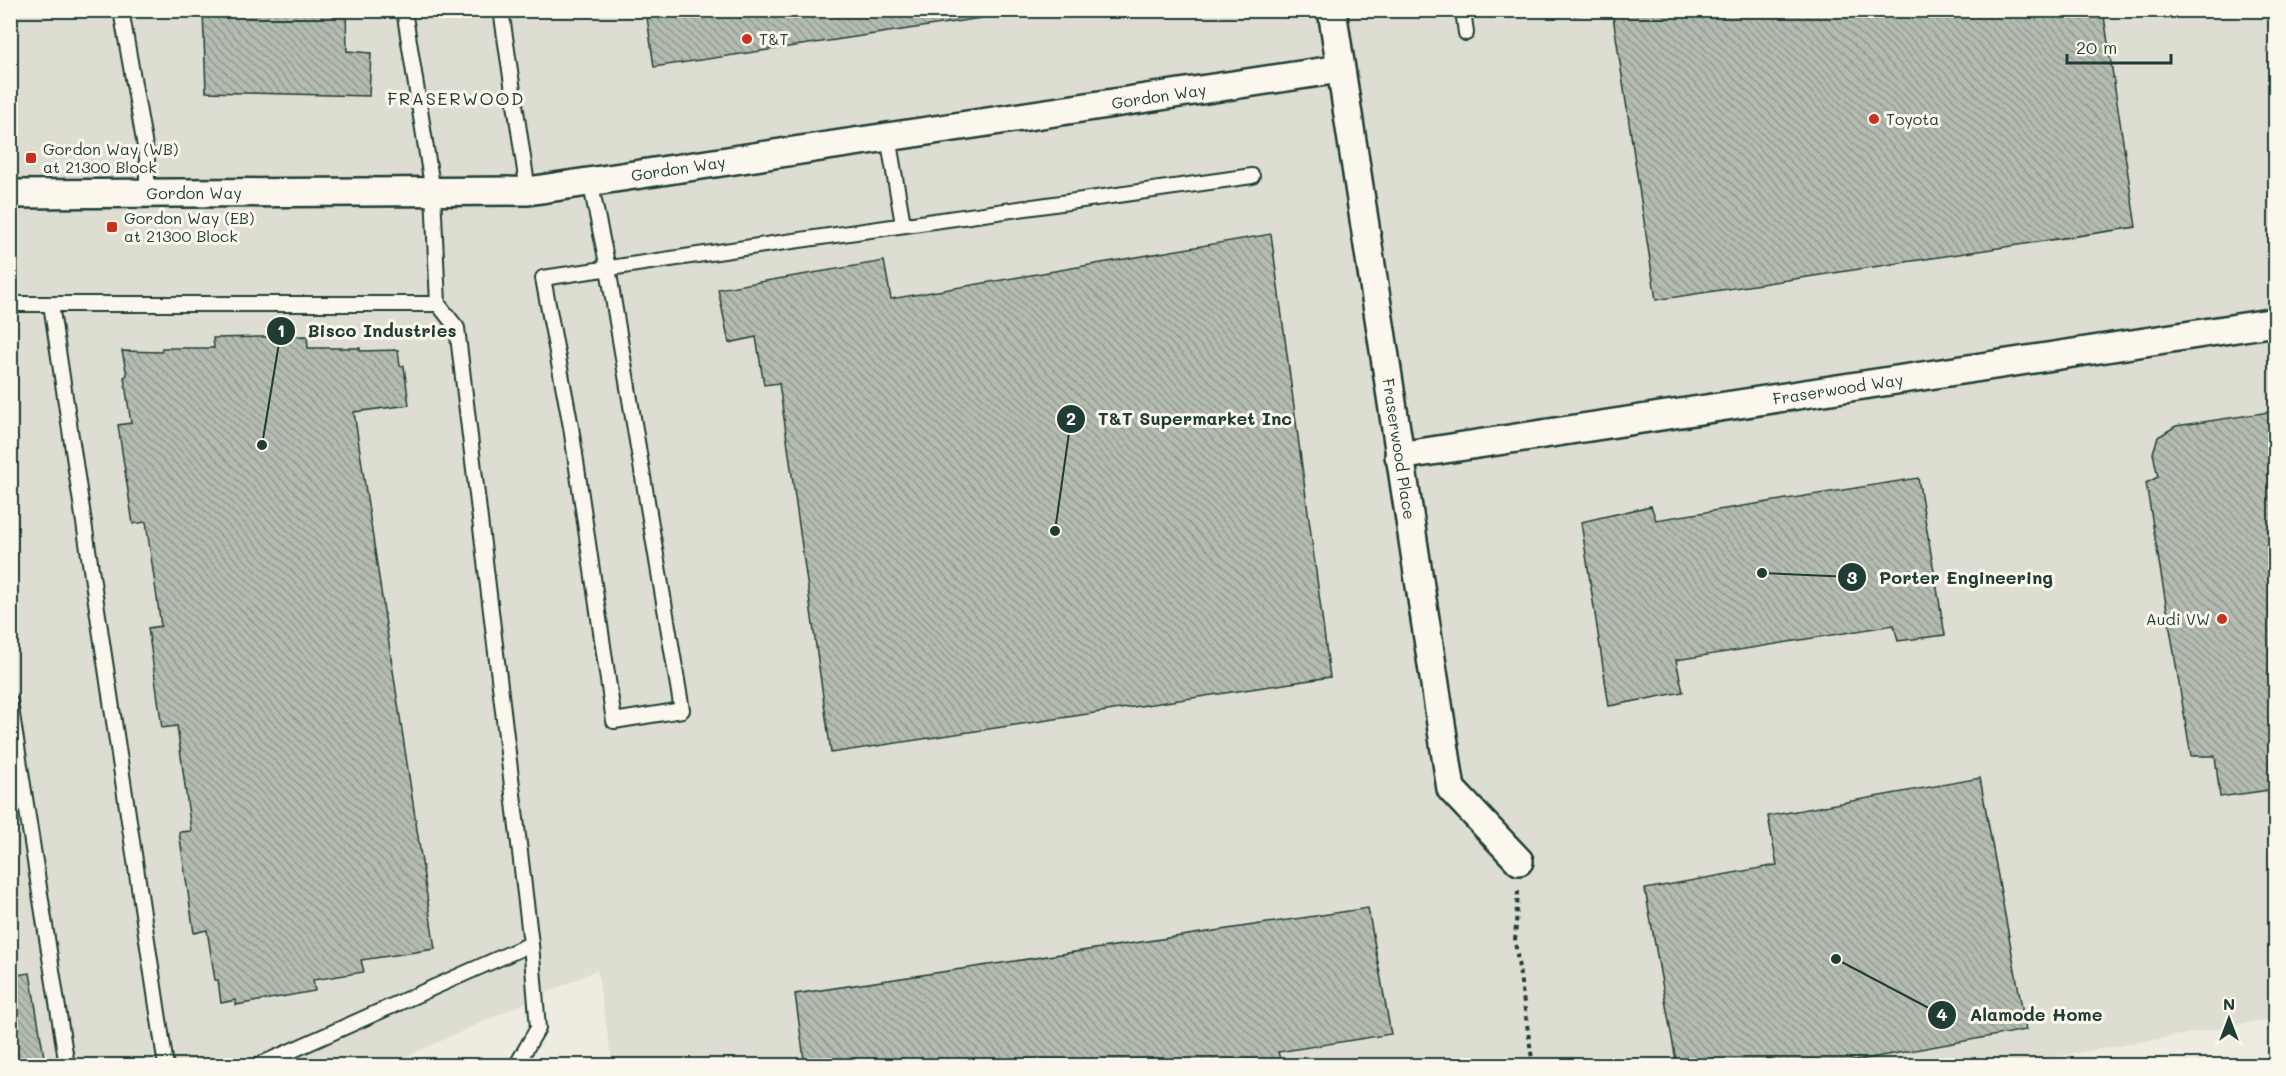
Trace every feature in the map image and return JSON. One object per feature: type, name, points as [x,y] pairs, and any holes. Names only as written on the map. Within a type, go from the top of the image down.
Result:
[{"type":"street","name":"Fraserwood Place","points":[[1332,10],[1451,789],[1519,861]]},
{"type":"street","name":"Gordon Way","points":[[10,194],[528,191],[1340,69]]},
{"type":"street","name":"Fraserwood Way","points":[[1399,456],[2276,322]]},
{"type":"lane","points":[[121,10],[147,158],[147,194]]},
{"type":"lane","points":[[404,10],[434,192],[438,304],[457,328],[531,944],[538,1028],[516,1065]]},
{"type":"lane","points":[[501,10],[528,191]]},
{"type":"lane","points":[[1463,10],[1466,33]]},
{"type":"lane","points":[[888,137],[903,224]]},
{"type":"lane","points":[[590,181],[608,268],[682,710],[614,721],[571,427],[543,278],[608,268],[903,224],[1252,176]]},
{"type":"lane","points":[[10,304],[438,304]]},
{"type":"lane","points":[[51,304],[166,1065]]},
{"type":"lane","points":[[10,702],[67,1065]]},
{"type":"lane","points":[[257,1065],[531,944]]},
{"type":"path","points":[[1519,861],[1515,941],[1533,1065]]},
{"type":"shaded area","points":[[10,11],[2275,11],[2275,1018],[2006,1066],[613,1066],[597,970],[388,1065],[11,1065]]},
{"type":"building","points":[[203,10],[346,10],[347,51],[371,53],[369,96],[206,92]]},
{"type":"building","name":"T&T","points":[[646,10],[1035,10],[654,67]]},
{"type":"building","points":[[1573,10],[1610,10],[1574,16]]},
{"type":"building","name":"Toyota","points":[[1612,10],[2103,10],[2136,227],[1656,300]]},
{"type":"building","points":[[1271,234],[1330,677],[831,753],[779,383],[764,385],[756,337],[729,343],[718,289],[884,261],[891,299]]},
{"type":"building","points":[[307,336],[308,348],[360,348],[360,351],[398,350],[400,366],[404,366],[409,405],[354,412],[435,949],[361,960],[364,972],[313,980],[315,991],[236,1005],[236,1000],[221,1003],[207,930],[194,933],[179,832],[191,831],[177,726],[162,728],[148,628],[161,626],[146,522],[133,524],[118,425],[131,423],[124,377],[127,375],[122,351],[161,352],[162,348],[214,348],[213,338]]},
{"type":"building","name":"Audi VW","points":[[2276,411],[2276,789],[2220,797],[2215,756],[2191,756],[2146,483],[2158,477],[2153,453],[2158,437],[2176,426]]},
{"type":"building","points":[[1918,478],[1945,635],[1898,641],[1894,625],[1676,660],[1683,692],[1609,706],[1581,522],[1651,506],[1656,520]]},
{"type":"building","points":[[1980,778],[2026,1030],[1826,1066],[1677,1066],[1645,889],[1777,865],[1768,816]]},
{"type":"building","points":[[1368,908],[1391,1034],[1278,1052],[1282,1066],[805,1066],[795,994]]},
{"type":"building","points":[[10,939],[16,975],[30,973],[45,1063],[10,1066]]},
{"type":"place","name":"T&T","points":[[747,39]]},
{"type":"place","name":"Toyota","points":[[1874,119]]},
{"type":"place","name":"Gordon Way (WB) at 21300 Block","points":[[31,158]]},
{"type":"place","name":"Gordon Way (EB) at 21300 Block","points":[[112,227]]},
{"type":"place","name":"Bisco Industries","points":[[262,445]]},
{"type":"place","name":"T&T Supermarket Inc","points":[[1055,531]]},
{"type":"place","name":"Porter Engineering","points":[[1762,573]]},
{"type":"place","name":"Audi VW","points":[[2222,619]]},
{"type":"place","name":"Alamode Home","points":[[1836,959]]},
{"type":"district","name":"FRASERWOOD","points":[[456,99]]}]
